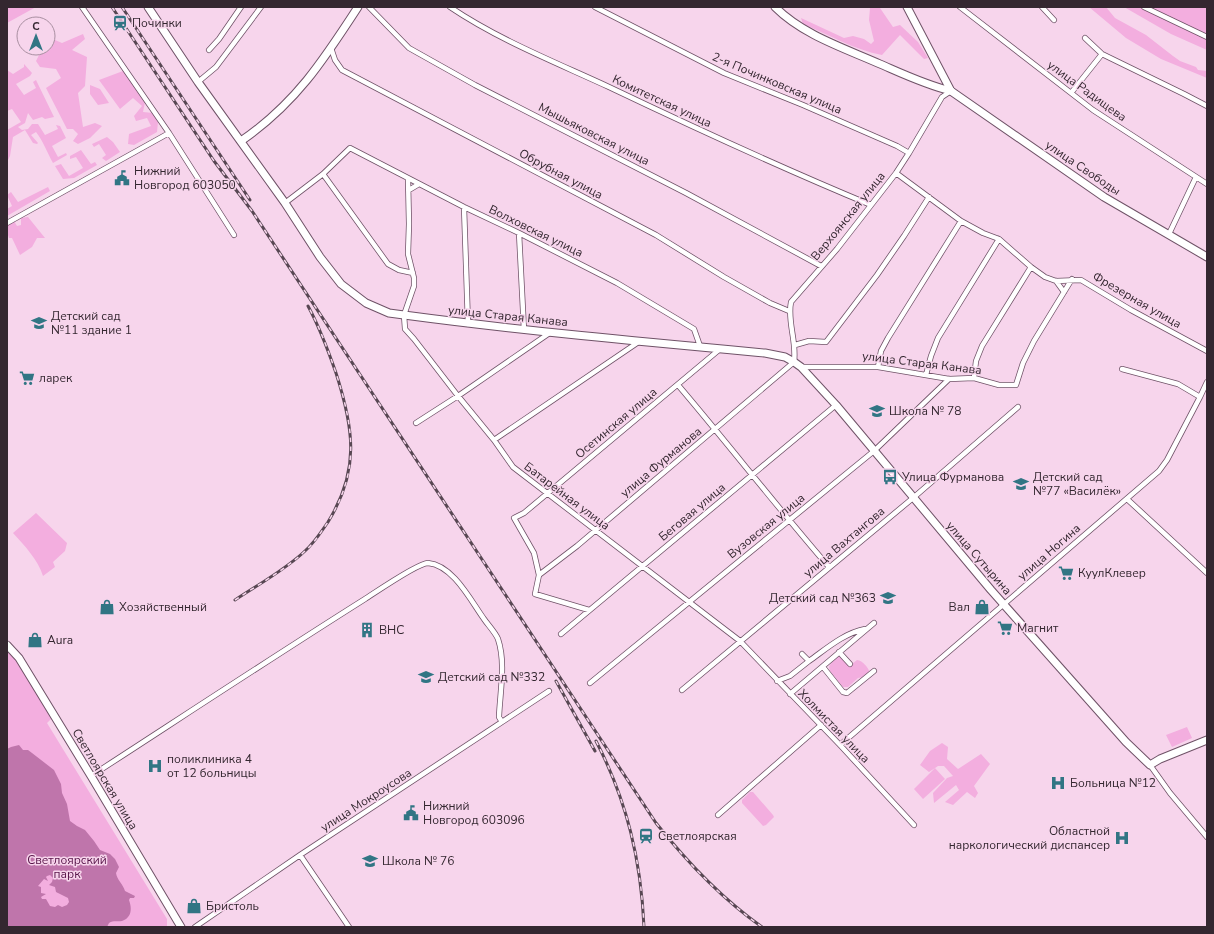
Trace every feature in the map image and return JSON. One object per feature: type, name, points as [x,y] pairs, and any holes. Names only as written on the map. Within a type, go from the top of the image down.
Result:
[{"type":"street","points":[[82,7],[169,132],[234,235]]},
{"type":"street","name":"улица Старая Канава","points":[[148,7],[198,82],[276,189],[320,257],[341,284],[366,303],[389,313],[468,324],[765,353],[785,357],[794,362]]},
{"type":"street","points":[[209,50],[219,39],[241,7]]},
{"type":"street","points":[[198,82],[216,67],[261,7]]},
{"type":"street","points":[[241,141],[254,132],[287,103],[318,67],[358,7]]},
{"type":"street","name":"Мышьяковская улица","points":[[369,7],[409,48],[475,85],[686,193],[821,266]]},
{"type":"street","name":"Комитетская улица","points":[[450,7],[469,20],[520,46],[716,137],[871,205]]},
{"type":"street","name":"2-я Починковская улица","points":[[595,7],[724,73],[840,121],[897,146],[909,153]]},
{"type":"street","points":[[775,7],[802,28],[839,47],[934,87],[951,91]]},
{"type":"street","points":[[907,7],[951,91]]},
{"type":"street","name":"улица Радищева","points":[[960,7],[1093,110],[1207,184]]},
{"type":"street","points":[[1042,7],[1054,20]]},
{"type":"street","points":[[1144,7],[1207,37]]},
{"type":"street","points":[[1084,38],[1102,54],[1207,106]]},
{"type":"street","name":"Обрубная улица","points":[[332,48],[335,60],[342,70],[656,235],[724,277],[770,303],[789,311]]},
{"type":"street","points":[[1071,93],[1102,54]]},
{"type":"street","name":"Верхоянская улица","points":[[789,311],[791,302],[837,248],[896,173],[942,97],[951,91]]},
{"type":"street","name":"улица Свободы","points":[[951,91],[1104,197],[1207,257]]},
{"type":"street","points":[[7,223],[169,132]]},
{"type":"street","name":"Волховская улица","points":[[323,174],[350,148],[408,179],[617,283],[694,329],[700,346]]},
{"type":"street","points":[[896,173],[961,221],[983,234],[999,239],[1031,267],[1045,277],[1056,281],[1064,292],[1072,279]]},
{"type":"street","points":[[285,203],[323,174],[388,264],[398,270],[413,273]]},
{"type":"street","points":[[1169,234],[1196,177]]},
{"type":"street","points":[[404,315],[414,286],[414,278],[408,254],[408,179]]},
{"type":"street","points":[[409,190],[419,184]]},
{"type":"street","points":[[795,345],[809,341],[826,342],[877,275],[929,197]]},
{"type":"street","points":[[464,207],[468,324]]},
{"type":"street","points":[[878,367],[881,351],[888,338],[961,221]]},
{"type":"street","points":[[518,233],[524,330]]},
{"type":"street","points":[[926,376],[931,356],[938,338],[999,239]]},
{"type":"street","points":[[974,378],[976,361],[982,346],[1031,267]]},
{"type":"street","name":"Фрезерная улица","points":[[1056,281],[1072,279],[1081,280],[1130,310],[1207,351]]},
{"type":"street","name":"улица Старая Канава","points":[[801,367],[878,367],[949,379],[974,378],[999,386],[1016,385],[1023,363],[1034,341],[1064,292]]},
{"type":"street","points":[[789,311],[795,345],[794,362]]},
{"type":"street","name":"Батарейная улица","points":[[404,315],[405,328],[514,467],[740,641]]},
{"type":"street","points":[[416,423],[551,332]]},
{"type":"street","points":[[494,440],[641,340]]},
{"type":"street","name":"Осетинская улица","points":[[539,575],[534,553],[514,518],[524,513],[720,349]]},
{"type":"street","name":"улица Сутырина","points":[[794,362],[801,367],[836,405],[1004,604],[1126,742],[1150,765]]},
{"type":"street","name":"улица Фурманова","points":[[539,575],[596,530],[794,362]]},
{"type":"street","points":[[1122,369],[1178,384],[1200,397]]},
{"type":"street","name":"Вузовская улица","points":[[590,683],[874,450],[949,379]]},
{"type":"street","name":"улица Ногина","points":[[840,746],[1159,471],[1207,382]]},
{"type":"street","points":[[678,385],[788,520],[829,567]]},
{"type":"street","name":"Беговая улица","points":[[561,634],[836,405]]},
{"type":"street","name":"улица Вахтангова","points":[[682,690],[913,498],[1018,407]]},
{"type":"street","points":[[1127,498],[1207,573]]},
{"type":"street","points":[[91,776],[335,618],[418,566],[427,563],[435,565],[448,573],[462,586],[497,637],[502,658],[499,717],[502,722]]},
{"type":"street","points":[[539,575],[535,594],[589,610]]},
{"type":"street","points":[[790,694],[874,623]]},
{"type":"street","points":[[778,681],[790,676],[846,636],[856,631],[867,629]]},
{"type":"street","name":"Холмистая улица","points":[[740,641],[914,825]]},
{"type":"street","name":"Светлоярская улица","points":[[7,645],[18,658],[91,776],[181,927]]},
{"type":"street","points":[[840,652],[850,664]]},
{"type":"street","points":[[802,654],[809,661]]},
{"type":"street","points":[[823,667],[843,692],[847,693],[874,671]]},
{"type":"street","name":"улица Мокроусова","points":[[195,927],[300,855],[549,691]]},
{"type":"street","points":[[718,815],[821,725]]},
{"type":"street","points":[[1207,740],[1160,759],[1150,765],[1170,793],[1207,837]]},
{"type":"street","points":[[300,855],[349,927]]},
{"type":"green space","points":[[7,7],[36,7],[20,16],[16,16],[16,18],[7,23]]},
{"type":"green space","points":[[1089,7],[1106,7],[1115,18],[1146,35],[1180,61],[1196,67],[1198,70],[1207,71],[1207,78],[1161,59],[1126,38]]},
{"type":"green space","points":[[1124,7],[1207,7],[1207,50],[1171,34]]},
{"type":"green space","points":[[870,8],[880,8],[893,27],[900,25],[918,42],[928,58],[924,59],[900,35],[882,55],[852,46],[803,24],[801,18],[844,38],[853,36],[864,39],[871,44],[874,41],[869,20]]},
{"type":"green space","points":[[83,34],[85,39],[72,50],[87,57],[85,86],[78,93],[83,127],[95,123],[102,126],[90,138],[78,144],[73,141],[78,134],[73,129],[67,129],[46,88],[61,78],[56,69],[40,67],[36,61],[38,56],[56,56],[56,40],[62,43]]},
{"type":"green space","points":[[24,64],[32,73],[30,76],[16,84],[24,95],[36,88],[33,82],[36,80],[54,117],[45,119],[42,117],[33,120],[28,113],[25,123],[18,127],[22,130],[28,129],[32,124],[38,124],[45,135],[58,129],[56,125],[60,126],[66,138],[52,146],[58,157],[66,153],[67,155],[53,163],[36,132],[31,135],[38,143],[37,144],[33,143],[25,130],[13,137],[10,156],[7,162],[7,130],[21,122],[12,109],[7,111],[7,70],[13,74],[24,67]]},
{"type":"green space","points":[[123,71],[145,102],[143,112],[153,113],[158,122],[157,132],[134,145],[128,144],[129,134],[151,126],[147,118],[136,121],[134,116],[142,106],[133,98],[120,109],[99,80]]},
{"type":"green space","points":[[90,85],[100,89],[109,103],[98,105],[90,94]]},
{"type":"green space","points":[[107,137],[113,142],[120,152],[106,161],[102,158],[106,155],[99,144],[94,147],[92,144]]},
{"type":"green space","points":[[81,150],[91,164],[95,162],[97,165],[74,178],[63,179],[55,166],[61,164],[69,176],[83,168],[76,157],[70,159],[70,156]]},
{"type":"green space","points":[[48,187],[50,191],[7,216],[7,209],[12,206],[7,195],[11,192],[18,202]]},
{"type":"green space","points":[[28,217],[45,238],[37,238],[32,247],[20,255],[12,238],[9,238],[7,224],[14,221],[17,226],[21,225],[21,218]]},
{"type":"green space","points":[[36,513],[67,543],[65,551],[53,562],[55,567],[43,576],[34,559],[13,533]]},
{"type":"green space","name":"Светлоярский парк","points":[[7,652],[11,653],[53,717],[47,723],[167,919],[167,927],[7,927]]},
{"type":"green space","points":[[839,656],[852,664],[857,660],[863,663],[870,673],[864,677],[858,678],[848,687],[843,687],[830,671],[829,667],[831,663]]},
{"type":"green space","points":[[1187,727],[1192,738],[1172,747],[1166,735]]},
{"type":"green space","points":[[942,743],[948,747],[947,759],[958,769],[981,754],[990,764],[974,786],[978,793],[975,798],[967,792],[953,805],[945,802],[959,790],[956,785],[934,803],[933,793],[947,778],[953,776],[944,766],[938,766],[929,772],[920,765],[930,751]]},
{"type":"green space","points":[[935,768],[945,779],[923,799],[914,789]]},
{"type":"green space","points":[[750,792],[753,792],[774,817],[766,825],[763,826],[742,803],[742,800]]},
{"type":"shaded area","name":"Светлоярский парк","points":[[19,745],[23,750],[28,750],[54,770],[61,784],[70,821],[85,830],[100,850],[110,854],[115,859],[119,867],[116,873],[125,891],[135,896],[129,900],[131,906],[128,918],[122,921],[111,922],[107,927],[7,927],[7,749]],"holes":[[[50,875],[53,878],[49,885],[55,887],[56,892],[68,898],[69,902],[67,905],[62,907],[58,905],[55,907],[50,906],[46,899],[42,899],[41,897],[46,894],[41,893],[41,887],[38,886],[44,879],[48,881],[46,877]]]},
{"type":"railway","points":[[112,7],[214,161],[252,211],[656,823],[705,879],[732,904],[762,927]]},
{"type":"railway","points":[[122,7],[250,200]]},
{"type":"railway","points":[[235,600],[280,571],[309,548],[328,522],[345,485],[351,449],[347,413],[330,356],[308,306]]},
{"type":"railway","points":[[556,681],[595,751]]},
{"type":"railway","points":[[596,741],[616,786],[630,831],[640,878],[644,927]]},
{"type":"place","name":"Починки","points":[[120,23]]},
{"type":"place","name":"Нижний Новгород 603050","points":[[122,178]]},
{"type":"place","name":"Детский сад №11 здание 1","points":[[39,323]]},
{"type":"place","name":"ларек","points":[[27,378]]},
{"type":"place","name":"Школа № 78","points":[[877,411]]},
{"type":"place","name":"Улица Фурманова","points":[[890,477]]},
{"type":"place","name":"Детский сад №77 «Василёк»","points":[[1021,484]]},
{"type":"place","name":"КуулКлевер","points":[[1066,573]]},
{"type":"place","name":"Детский сад №363","points":[[888,598]]},
{"type":"place","name":"Хозяйственный","points":[[107,607]]},
{"type":"place","name":"Вал","points":[[982,607]]},
{"type":"place","name":"Магнит","points":[[1005,628]]},
{"type":"place","name":"ВНС","points":[[367,630]]},
{"type":"place","name":"Aura","points":[[35,640]]},
{"type":"place","name":"Детский сад №332","points":[[426,677]]},
{"type":"place","name":"поликлиника 4 от 12 больницы","points":[[155,766]]},
{"type":"place","name":"Больница №12","points":[[1058,783]]},
{"type":"place","name":"Нижний Новгород 603096","points":[[411,813]]},
{"type":"place","name":"Светлоярская","points":[[646,836]]},
{"type":"place","name":"Областной наркологический диспансер","points":[[1122,838]]},
{"type":"place","name":"Школа № 76","points":[[370,861]]},
{"type":"place","name":"Бристоль","points":[[194,906]]}]
